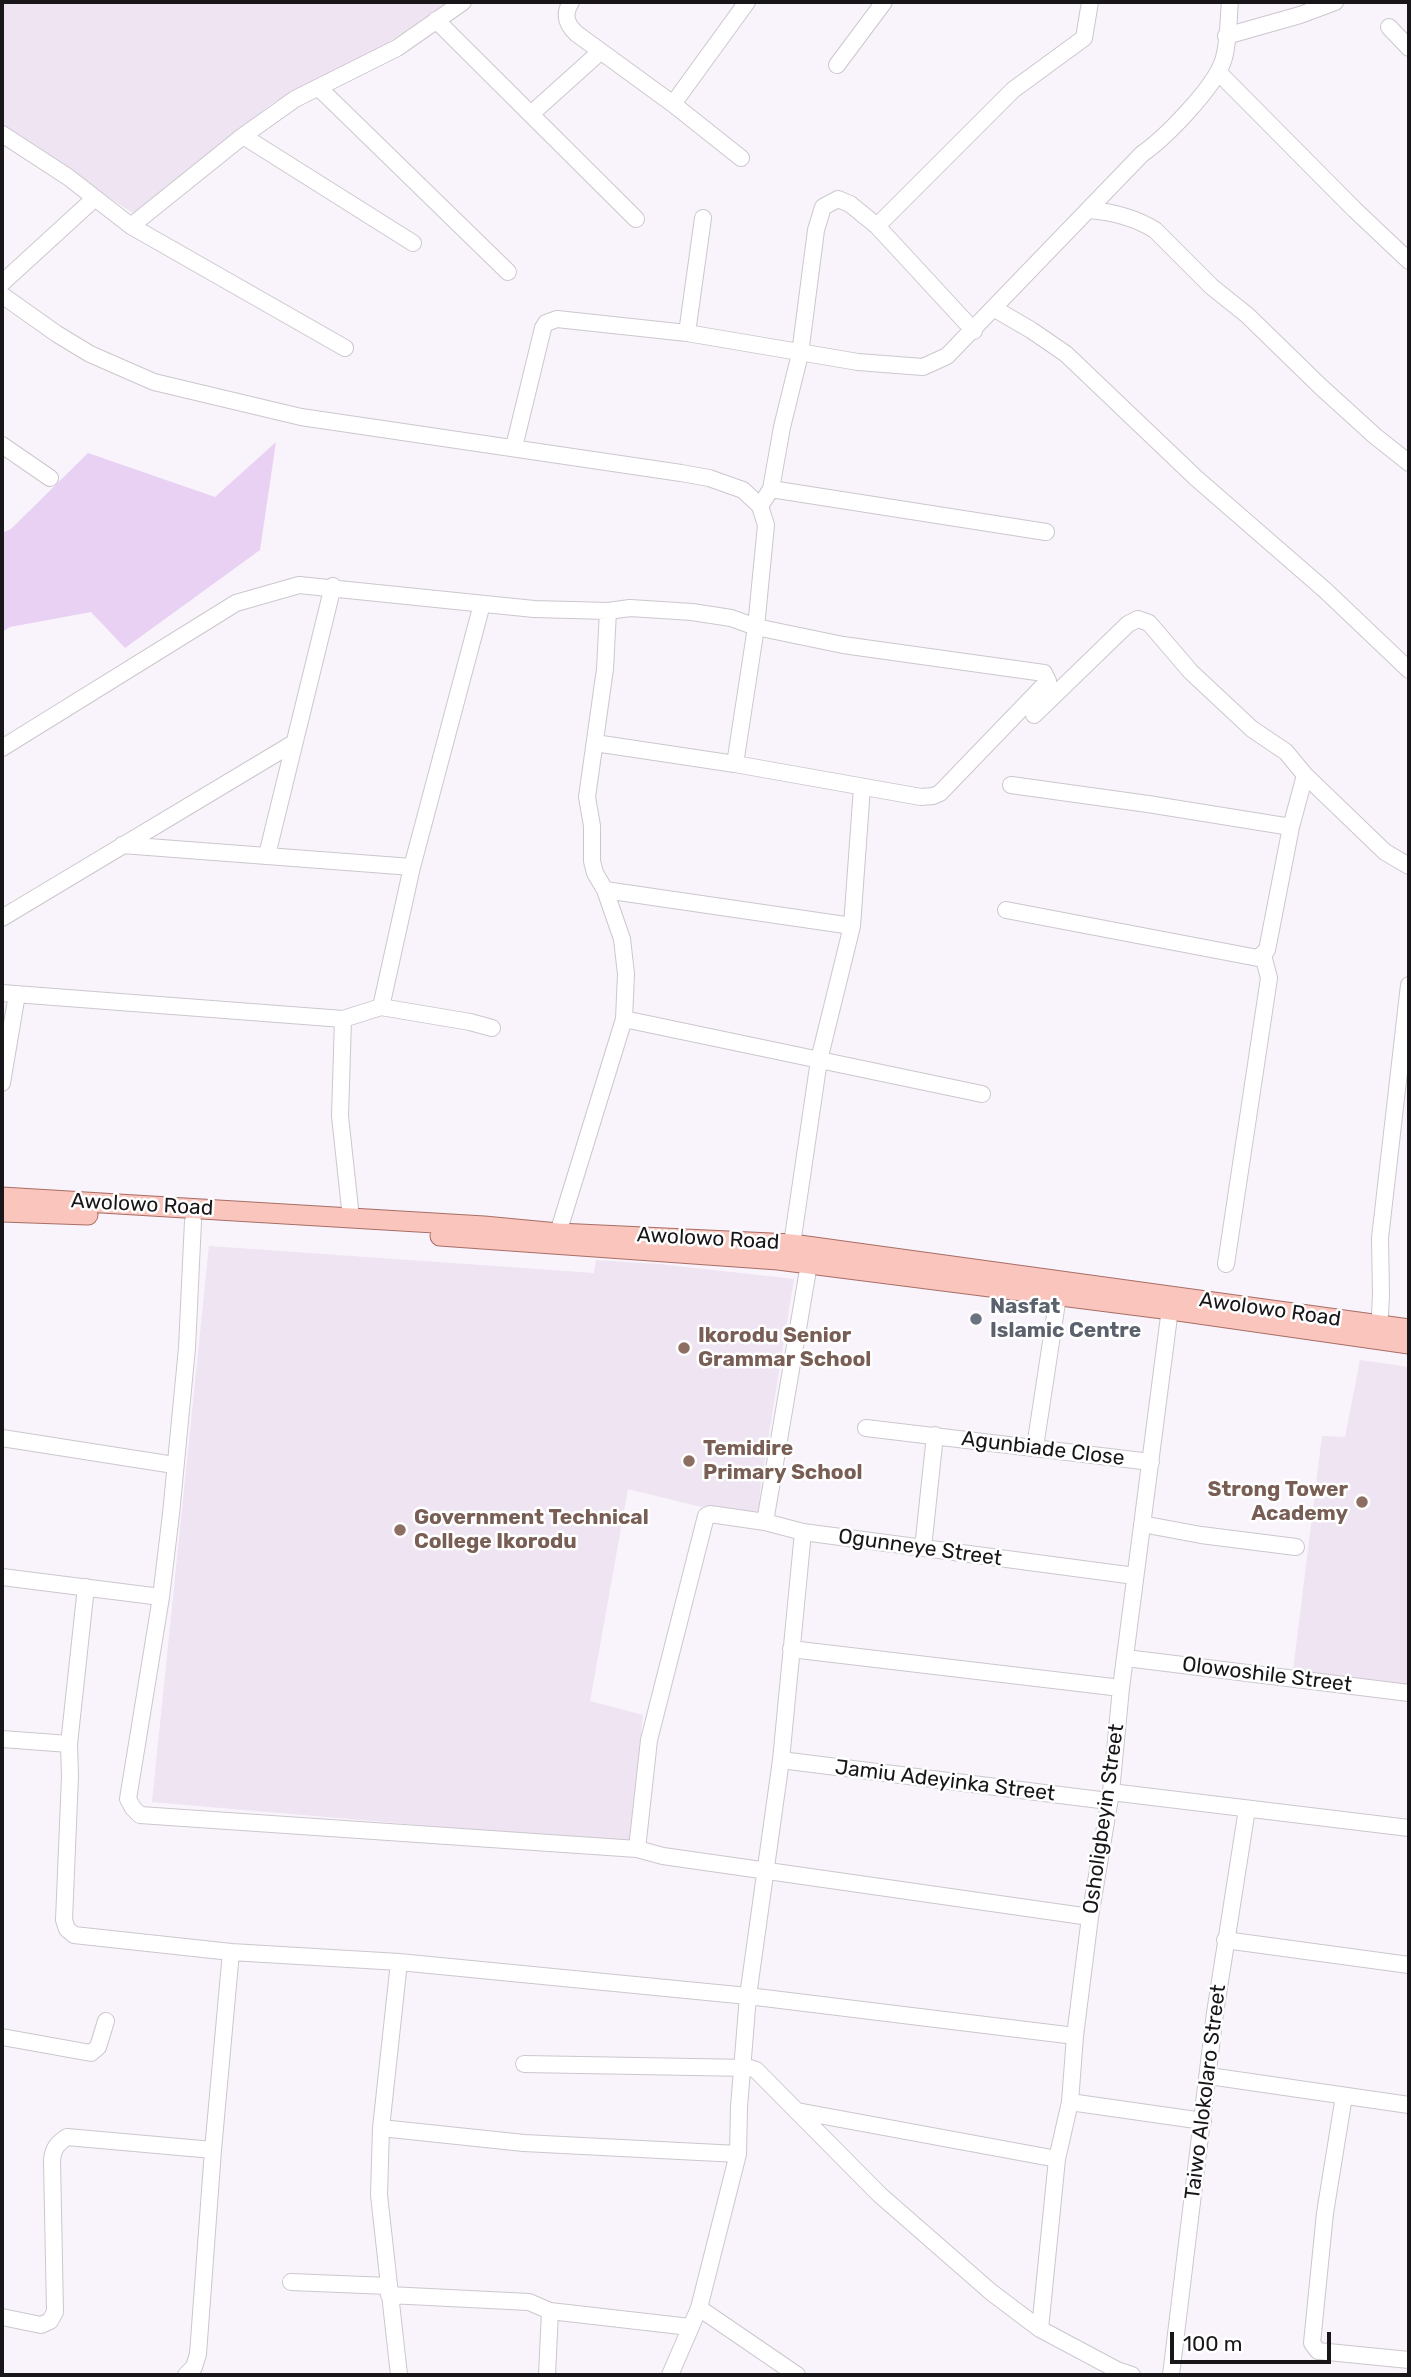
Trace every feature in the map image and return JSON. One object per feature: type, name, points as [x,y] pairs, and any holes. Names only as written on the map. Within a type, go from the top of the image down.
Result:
[{"type":"main road","name":"Awolowo Road","points":[[2,1197],[351,1218],[809,1264],[1058,1296],[1171,1303]]},
{"type":"main road","name":"Awolowo Road","points":[[2,1212],[511,1235],[558,1233],[792,1244],[1379,1333],[1409,1345]]},
{"type":"main road","name":"Awolowo Road","points":[[1379,1333],[1409,1329]]},
{"type":"street","points":[[131,226],[243,136],[295,99],[397,48],[463,2]]},
{"type":"street","points":[[571,2],[566,10],[570,27],[741,158]]},
{"type":"street","points":[[673,104],[747,2]]},
{"type":"street","points":[[837,65],[884,2]]},
{"type":"street","points":[[877,226],[1013,90],[1084,38],[1090,2]]},
{"type":"street","points":[[514,447],[543,328],[546,323],[557,319],[687,333],[858,362],[923,367],[947,356],[1142,155],[1166,137],[1219,73],[1224,58],[1230,2]]},
{"type":"street","points":[[1226,36],[1335,2]]},
{"type":"street","points":[[436,20],[636,219]]},
{"type":"street","points":[[1389,27],[1409,48]]},
{"type":"street","points":[[531,114],[600,52]]},
{"type":"street","points":[[1219,73],[1409,261]]},
{"type":"street","points":[[320,88],[508,272]]},
{"type":"street","points":[[2,134],[68,177],[131,226],[345,348]]},
{"type":"street","points":[[243,136],[413,243]]},
{"type":"street","points":[[2,283],[95,198]]},
{"type":"street","points":[[760,506],[771,489],[782,427],[800,354],[816,230],[823,207],[838,199],[850,204],[877,226],[974,331]]},
{"type":"street","points":[[1089,210],[1111,212],[1144,223],[1155,230],[1212,287],[1247,315],[1375,436],[1409,463]]},
{"type":"street","points":[[687,333],[703,218]]},
{"type":"street","points":[[2,295],[90,354],[129,373],[186,390],[301,417],[709,478],[743,490],[760,506],[766,525],[756,627],[735,764]]},
{"type":"street","points":[[995,309],[1066,355],[1196,478],[1326,592],[1409,670]]},
{"type":"street","points":[[2,445],[50,478]]},
{"type":"street","points":[[771,489],[1045,532]]},
{"type":"street","points":[[2,748],[236,603],[299,584],[482,604],[608,611],[630,608],[692,612],[731,618],[756,627],[843,645],[1044,673],[1048,681],[940,793],[933,796],[922,797],[596,743]]},
{"type":"street","points":[[267,855],[292,744],[333,586]]},
{"type":"street","points":[[381,1007],[412,867],[482,604]]},
{"type":"street","points":[[558,1233],[624,1019],[626,974],[622,939],[605,890],[594,873],[592,826],[587,797],[605,669],[608,611]]},
{"type":"street","points":[[1034,715],[1128,624],[1138,619],[1149,623],[1191,672],[1252,729],[1286,752],[1305,775],[1385,852],[1409,866]]},
{"type":"street","points":[[2,918],[292,744]]},
{"type":"street","points":[[1006,910],[1258,958],[1267,950],[1291,827],[1305,775]]},
{"type":"street","points":[[1011,785],[1291,827]]},
{"type":"street","points":[[792,1244],[819,1060],[852,926],[862,787]]},
{"type":"street","points":[[122,845],[412,867]]},
{"type":"street","points":[[605,890],[852,926]]},
{"type":"street","points":[[1226,1264],[1269,978],[1263,955]]},
{"type":"street","points":[[1379,1333],[1380,1238],[1409,985]]},
{"type":"street","points":[[2,1083],[10,993],[343,1019],[381,1007],[492,1028]]},
{"type":"street","points":[[343,1019],[340,1116],[351,1218]]},
{"type":"street","points":[[624,1019],[982,1094]]},
{"type":"street","points":[[193,1221],[187,1348],[171,1514],[161,1597],[128,1799],[140,1815],[637,1849],[663,1856],[766,1872],[1090,1917]]},
{"type":"street","points":[[765,1522],[809,1264]]},
{"type":"street","points":[[1035,1447],[1058,1296]]},
{"type":"street","name":"Osholigbeyin Street","points":[[1040,2329],[1057,2159],[1070,2102],[1075,2036],[1090,1917],[1110,1796],[1121,1688],[1171,1303]]},
{"type":"street","name":"Agunbiade Close","points":[[866,1428],[1151,1462]]},
{"type":"street","name":"Agunbiade Close","points":[[923,1548],[935,1436]]},
{"type":"street","points":[[2,1438],[174,1465]]},
{"type":"street","name":"Ogunneye Street","points":[[637,1849],[649,1740],[706,1516],[710,1514],[765,1522],[803,1532],[1135,1576]]},
{"type":"street","points":[[1142,1524],[1200,1535],[1296,1547]]},
{"type":"street","points":[[670,2375],[699,2308],[738,2154],[748,1996],[781,1760],[803,1532]]},
{"type":"street","points":[[2,1577],[161,1597]]},
{"type":"street","points":[[86,1587],[69,1744],[64,1920],[67,1929],[74,1935],[232,1952],[399,1962],[748,1996],[1075,2036]]},
{"type":"street","points":[[791,1648],[1121,1688]]},
{"type":"street","name":"Olowoshile Street","points":[[1126,1658],[1409,1693]]},
{"type":"street","points":[[2,1740],[69,1744]]},
{"type":"street","name":"Jamiu Adeyinka Street","points":[[781,1760],[1409,1828]]},
{"type":"street","name":"Taiwo Alokolaro Street","points":[[1171,2375],[1225,1940],[1247,1809]]},
{"type":"street","points":[[1225,1940],[1409,1965]]},
{"type":"street","points":[[186,2375],[194,2367],[198,2354],[213,2150],[232,1952]]},
{"type":"street","points":[[399,1962],[381,2128],[379,2195],[399,2375]]},
{"type":"street","points":[[2,2036],[91,2053],[98,2048],[106,2021]]},
{"type":"street","points":[[524,2064],[756,2070],[880,2195],[991,2292],[1040,2329],[1117,2370],[1132,2375]]},
{"type":"street","points":[[1209,2076],[1409,2105]]},
{"type":"street","points":[[1344,2096],[1325,2213],[1312,2343],[1318,2351],[1409,2360]]},
{"type":"street","points":[[1070,2102],[1203,2120]]},
{"type":"street","points":[[797,2111],[1057,2159]]},
{"type":"street","points":[[381,2128],[524,2143],[738,2154]]},
{"type":"street","points":[[2,2316],[41,2325],[50,2321],[55,2312],[52,2160],[53,2151],[60,2142],[68,2137],[213,2150]]},
{"type":"street","points":[[291,2282],[529,2302],[550,2311],[690,2327]]},
{"type":"street","points":[[699,2308],[797,2375]]},
{"type":"street","points":[[548,2375],[550,2311]]},
{"type":"shaded area","points":[[2,2],[448,2],[383,46],[271,104],[136,215],[2,129]]},
{"type":"shaded area","points":[[276,442],[260,550],[125,648],[91,612],[10,627],[2,632],[2,533],[11,529],[88,453],[215,497]]},
{"type":"shaded area","name":"Government Technical College Ikorodu","points":[[209,1246],[594,1273],[596,1260],[794,1279],[758,1516],[697,1506],[628,1489],[590,1701],[643,1715],[629,1843],[152,1802]]},
{"type":"shaded area","name":"Strong Tower Academy","points":[[1360,1360],[1409,1367],[1409,1686],[1293,1671],[1322,1436],[1345,1437]]},
{"type":"place","name":"Nasfat Islamic Centre","points":[[976,1319]]},
{"type":"place","name":"Ikorodu Senior Grammar School","points":[[684,1348]]},
{"type":"place","name":"Temidire Primary School","points":[[689,1461]]},
{"type":"place","name":"Strong Tower Academy","points":[[1362,1502]]},
{"type":"place","name":"Government Technical College Ikorodu","points":[[400,1530]]}]
